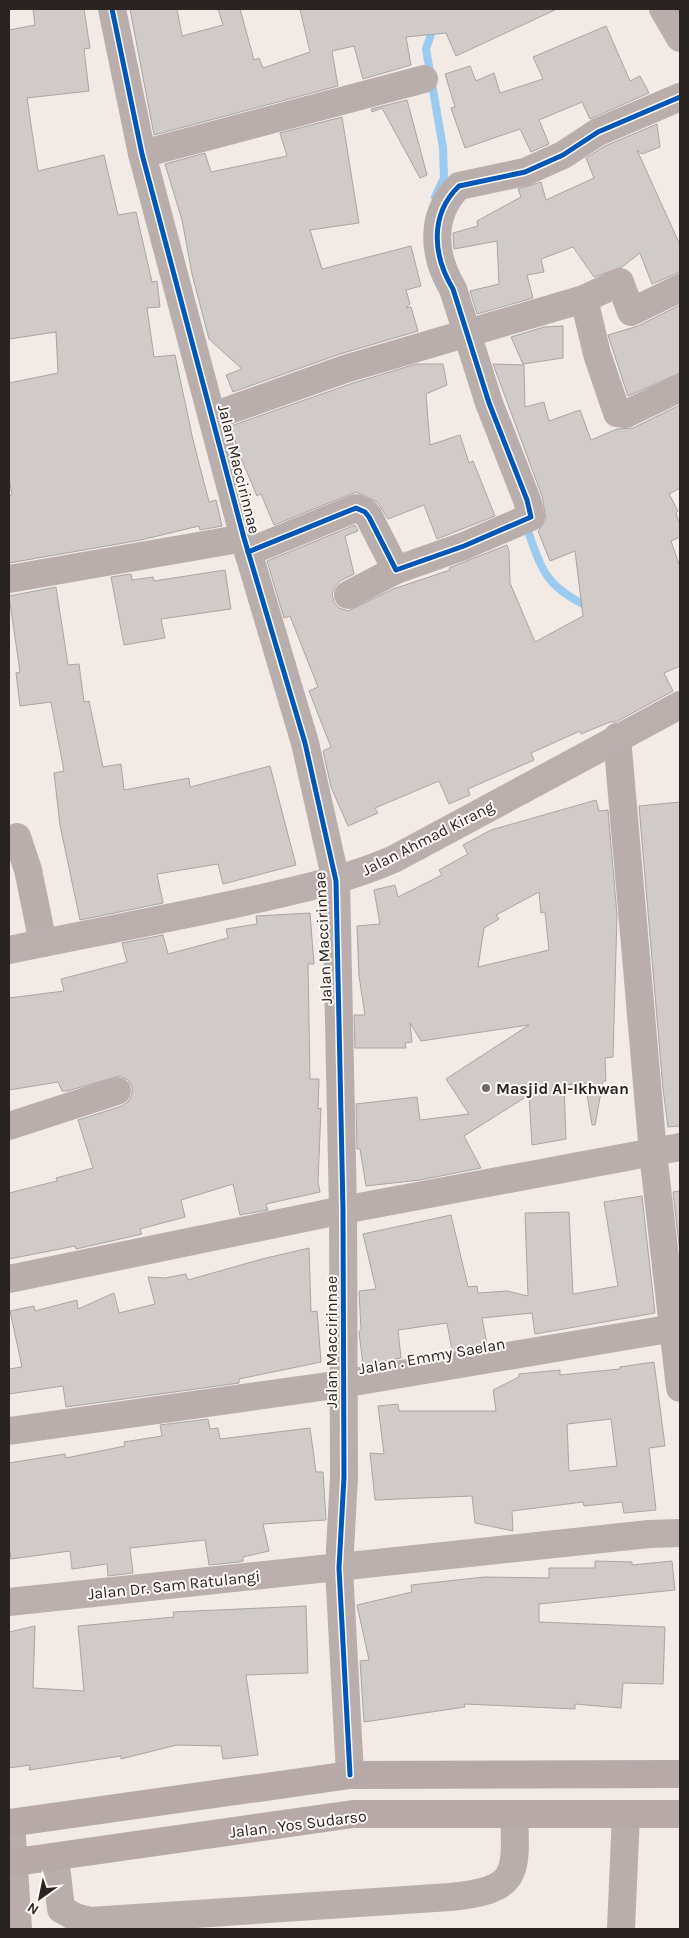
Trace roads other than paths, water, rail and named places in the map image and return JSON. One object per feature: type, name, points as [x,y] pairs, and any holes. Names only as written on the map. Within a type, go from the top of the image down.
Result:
[{"type":"highway","points":[[10,1823],[350,1775],[680,1774]]},
{"type":"highway","name":"Jalan . Yos Sudarso","points":[[11,1863],[353,1814],[680,1814]]},
{"type":"main road","name":"Jalan Ahmad Kirang","points":[[9,950],[157,921],[336,881],[394,859],[680,705]]},
{"type":"main road","name":"Jalan Dr. Sam Ratulangi","points":[[9,1602],[680,1533]]},
{"type":"street","name":"Jalan Maccirinnae","points":[[113,9],[142,154],[246,545],[305,743],[336,881],[343,1210],[342,1384],[344,1477],[339,1568],[350,1775]]},
{"type":"street","points":[[663,9],[680,38]]},
{"type":"street","points":[[142,154],[424,79]]},
{"type":"street","points":[[348,595],[396,570],[464,546],[531,517],[455,335],[453,289],[445,277],[439,258],[436,235],[439,217],[452,192],[459,186],[525,172],[563,155],[598,132],[680,97]]},
{"type":"street","points":[[213,416],[346,369],[455,335],[584,299],[620,282],[631,312],[680,288]]},
{"type":"street","points":[[584,299],[597,354],[617,413],[626,414],[680,388]]},
{"type":"street","points":[[9,579],[246,545],[356,508],[365,512],[369,518],[396,570]]},
{"type":"street","points":[[617,738],[653,1153],[677,1328],[680,1388]]},
{"type":"street","points":[[17,837],[28,870],[43,943]]},
{"type":"street","points":[[9,1126],[116,1091]]},
{"type":"street","points":[[9,1279],[343,1210],[680,1147]]},
{"type":"street","name":"Jalan . Emmy Saelan","points":[[9,1431],[342,1384],[677,1328]]},
{"type":"street","points":[[55,1857],[61,1909],[75,1917],[90,1921],[450,1897],[492,1890],[507,1879],[514,1866],[516,1853],[514,1814]]},
{"type":"street","points":[[621,1929],[626,1814]]},
{"type":"street","points":[[10,1823],[11,1863],[18,1929]]},
{"type":"waterway","points":[[434,9],[436,20],[426,49],[443,148],[444,178],[435,197]]},
{"type":"waterway","points":[[526,525],[546,574],[562,591],[589,607]]},
{"type":"place","name":"Masjid Al-Ikhwan","points":[[486,1088]]}]
